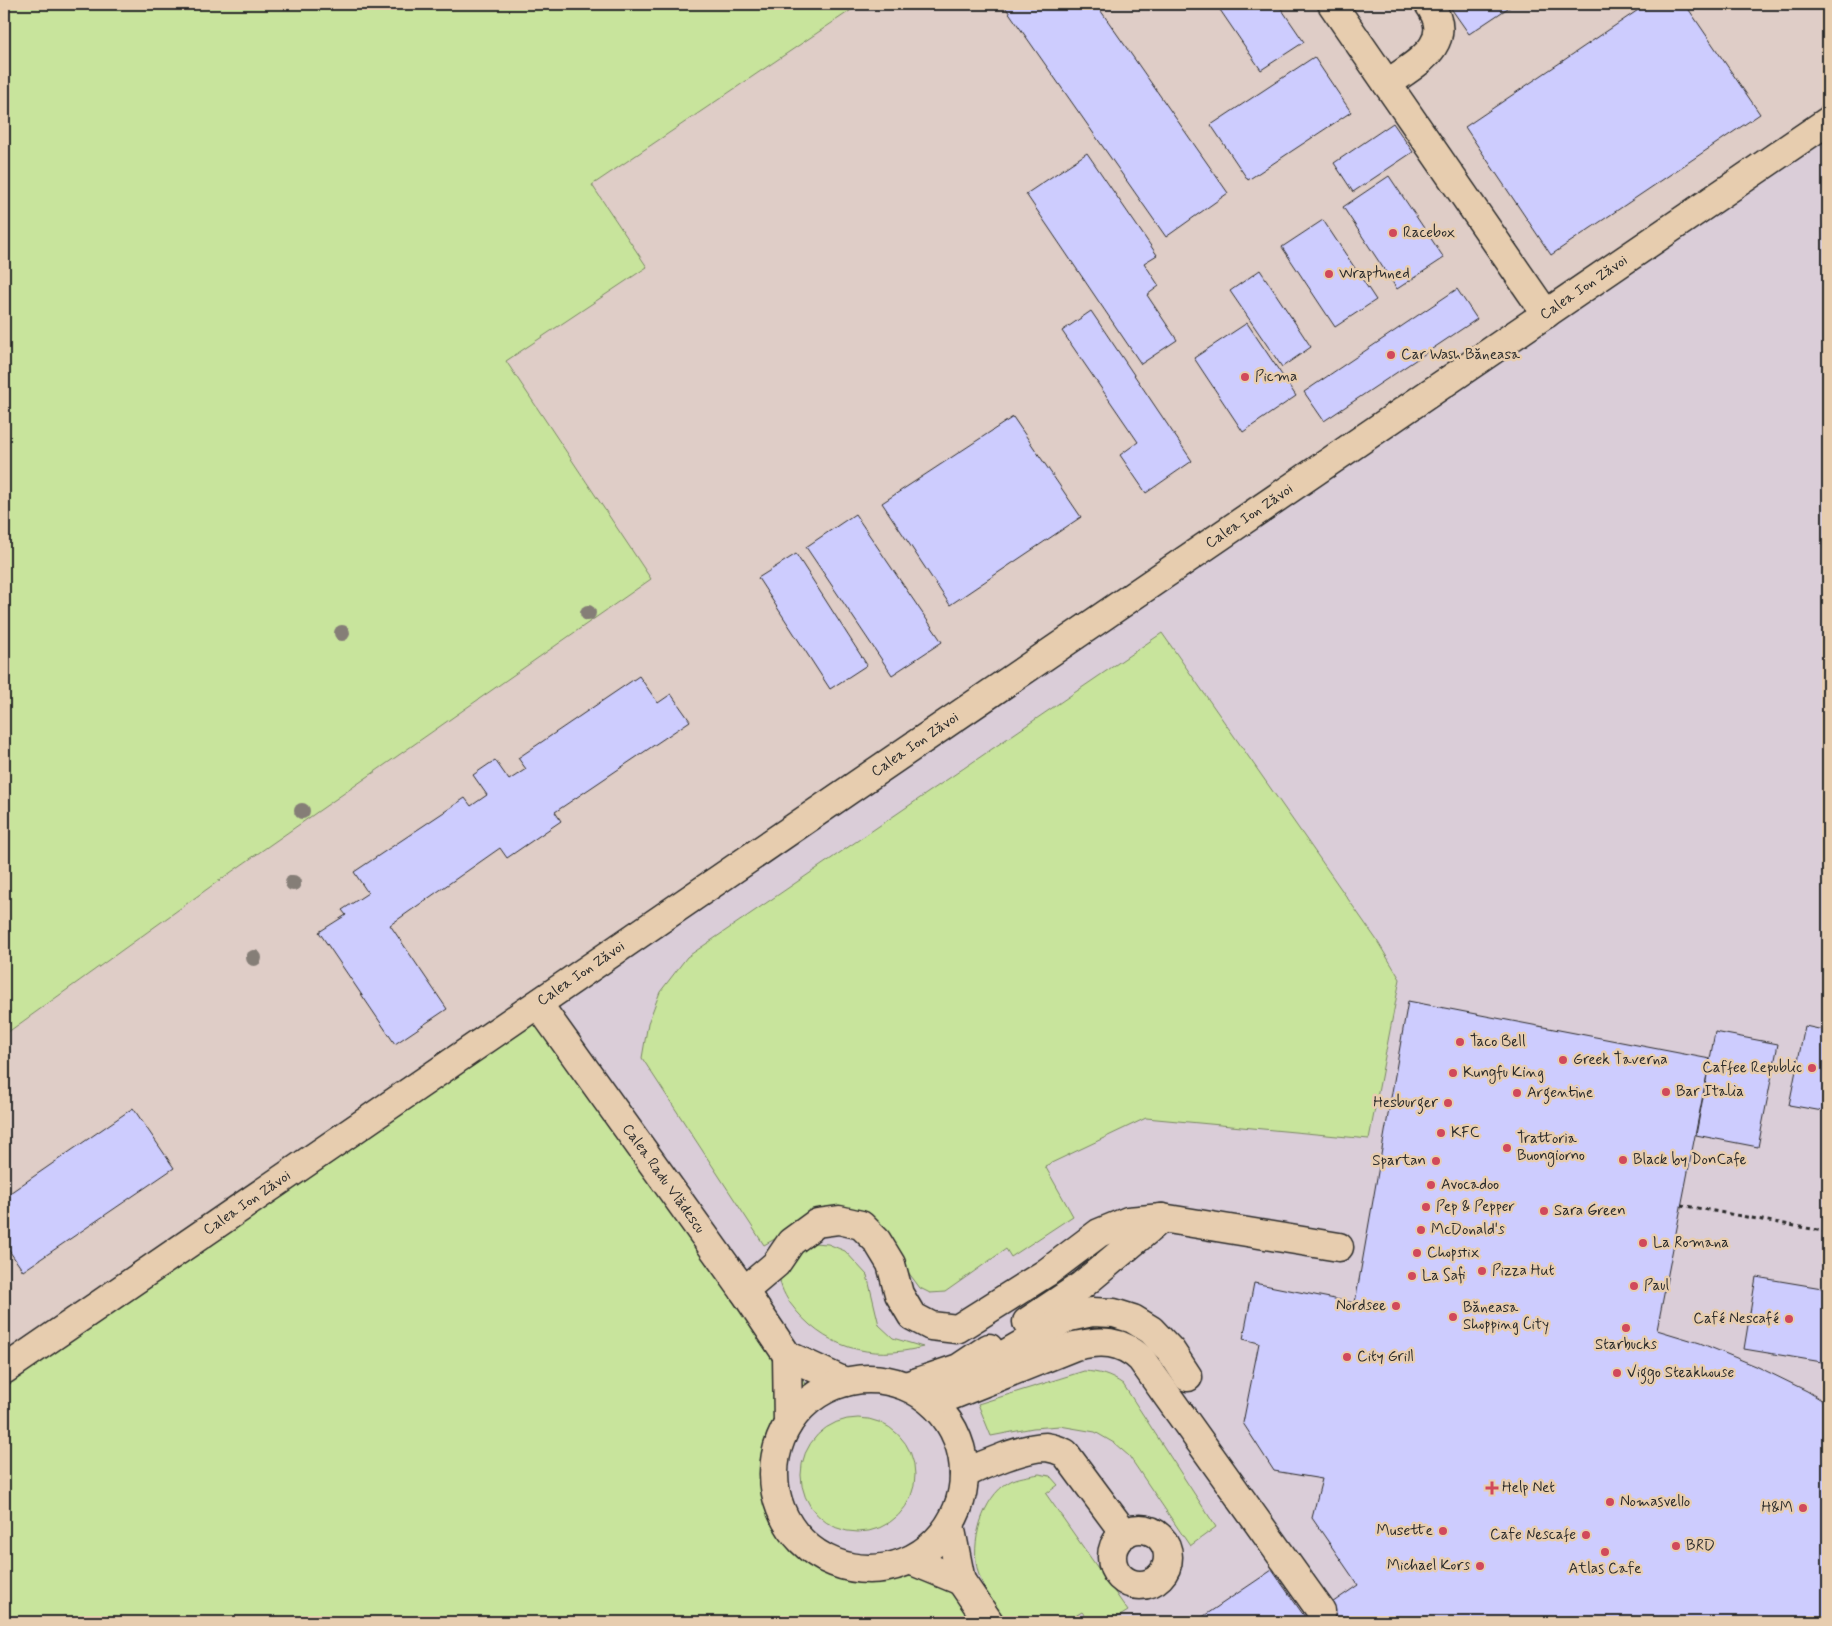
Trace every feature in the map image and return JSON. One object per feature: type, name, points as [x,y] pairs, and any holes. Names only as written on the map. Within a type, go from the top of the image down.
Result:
[{"type":"street","points":[[1332,4],[1546,314]]},
{"type":"street","points":[[1387,84],[1424,58],[1438,37],[1437,15],[1429,4]]},
{"type":"street","name":"Calea Ion Zăvoi","points":[[4,1370],[1828,121]]},
{"type":"street","name":"Calea Radu Vlădescu","points":[[538,1004],[744,1291],[787,1355]]},
{"type":"street","points":[[920,1394],[1081,1286],[1162,1218]]},
{"type":"street","points":[[744,1291],[776,1264],[791,1242],[817,1223],[839,1220],[861,1225],[877,1241],[891,1264],[899,1294],[912,1316],[931,1326],[957,1328],[1046,1273],[1098,1233],[1128,1222],[1162,1218],[1339,1247]]},
{"type":"street","points":[[920,1394],[964,1379],[1069,1317],[1092,1312],[1114,1313],[1133,1319],[1151,1330],[1171,1351],[1188,1377]]},
{"type":"street","points":[[920,1394],[1091,1342],[1125,1347],[1141,1359],[1322,1611]]},
{"type":"street","points":[[788,1424],[787,1355],[845,1382]]},
{"type":"street","points":[[865,1379],[886,1380],[920,1394],[950,1423],[961,1448],[964,1474],[961,1500],[950,1525],[932,1545],[910,1560],[894,1566],[878,1569],[860,1569],[824,1558],[808,1547],[796,1535],[778,1503],[774,1486],[775,1458],[780,1440],[788,1424],[814,1396],[845,1382],[865,1379]]},
{"type":"street","points":[[964,1474],[992,1461],[1036,1449],[1046,1447],[1056,1449],[1065,1453],[1125,1534]]},
{"type":"street","points":[[950,1525],[961,1581],[989,1622]]},
{"type":"street","points":[[910,1560],[961,1581]]},
{"type":"path","points":[[1681,1205],[1828,1232]]},
{"type":"shaded area","points":[[1828,121],[1828,1622],[989,1622],[939,1539],[925,1551],[910,1560],[878,1569],[860,1569],[842,1565],[824,1558],[808,1547],[796,1535],[775,1486],[775,1458],[780,1440],[788,1424],[799,1409],[813,1397],[538,1004]]},
{"type":"green space","points":[[4,4],[860,4],[592,185],[647,267],[506,361],[651,579],[217,882],[4,1035]]},
{"type":"green space","points":[[1162,633],[1376,939],[1400,979],[1369,1139],[1146,1118],[1045,1166],[1073,1216],[1011,1257],[1006,1249],[945,1292],[930,1293],[920,1288],[905,1268],[825,1211],[764,1245],[642,1058],[648,1023],[660,992],[687,957]]},
{"type":"green space","points":[[538,1004],[787,1355],[814,1397],[791,1421],[781,1439],[776,1459],[775,1479],[778,1494],[808,1547],[823,1558],[848,1567],[876,1569],[903,1562],[939,1539],[961,1581],[989,1622],[4,1622],[4,1370]]},
{"type":"green space","points":[[813,1243],[828,1244],[845,1251],[867,1275],[879,1325],[893,1338],[923,1347],[884,1352],[866,1351],[849,1347],[817,1331],[803,1318],[786,1296],[780,1275],[784,1266],[791,1258]]},
{"type":"green space","points":[[1084,1371],[1104,1374],[1123,1384],[1216,1527],[1190,1546],[1129,1456],[1114,1443],[1095,1432],[1060,1426],[1033,1428],[991,1436],[978,1404]]},
{"type":"green space","points":[[858,1418],[880,1422],[890,1427],[906,1443],[911,1453],[915,1475],[911,1497],[906,1507],[890,1523],[880,1528],[858,1532],[836,1528],[826,1523],[810,1507],[805,1497],[801,1475],[805,1453],[810,1443],[826,1427],[836,1422]]},
{"type":"green space","points":[[1039,1474],[1050,1476],[1058,1485],[1046,1494],[1128,1611],[1110,1622],[1090,1622],[1082,1612],[1065,1622],[1007,1622],[983,1585],[978,1572],[976,1548],[980,1522],[985,1510],[1000,1489],[1012,1480]]},
{"type":"building","points":[[1003,4],[1096,4],[1228,193],[1166,237]]},
{"type":"building","points":[[1216,4],[1278,4],[1304,42],[1261,70]]},
{"type":"building","points":[[1448,4],[1514,4],[1469,34]]},
{"type":"building","points":[[1647,4],[1685,4],[1760,114],[1551,255],[1465,127]]},
{"type":"building","points":[[1314,57],[1351,112],[1248,180],[1211,125]]},
{"type":"building","points":[[1393,123],[1413,152],[1353,192],[1334,163]]},
{"type":"building","points":[[1087,153],[1157,255],[1144,263],[1159,286],[1147,295],[1177,340],[1141,364],[1026,194]]},
{"type":"building","name":"Racebox","points":[[1389,176],[1444,258],[1397,289],[1343,207]]},
{"type":"building","name":"Wraptuned","points":[[1323,220],[1376,300],[1335,327],[1282,247]]},
{"type":"building","points":[[1260,270],[1311,347],[1282,367],[1230,291]]},
{"type":"building","name":"Car Wash Băneasa","points":[[1457,289],[1477,319],[1324,421],[1304,392]]},
{"type":"building","points":[[1091,311],[1192,461],[1146,493],[1120,455],[1138,442],[1062,331]]},
{"type":"building","name":"Picma","points":[[1247,323],[1296,396],[1243,432],[1194,358]]},
{"type":"building","points":[[1013,417],[1081,517],[950,605],[882,503]]},
{"type":"building","points":[[855,514],[942,642],[892,675],[806,547]]},
{"type":"building","points":[[796,554],[867,665],[830,689],[758,578]]},
{"type":"building","points":[[639,676],[658,703],[671,694],[690,721],[555,812],[561,821],[507,858],[500,848],[390,925],[447,1009],[395,1044],[319,932],[346,915],[342,910],[368,893],[354,872],[465,798],[471,806],[487,795],[473,775],[495,760],[509,780],[526,769],[518,758]]},
{"type":"building","name":"Băneasa Shopping City","points":[[1408,1001],[1710,1059],[1657,1330],[1700,1343],[1756,1366],[1807,1391],[1828,1404],[1828,1622],[1195,1622],[1272,1570],[1307,1620],[1358,1585],[1312,1518],[1322,1479],[1274,1471],[1243,1423],[1259,1343],[1243,1339],[1254,1283],[1355,1303]]},
{"type":"building","name":"Caffee Republic","points":[[1805,1026],[1828,1031],[1828,1112],[1789,1105]]},
{"type":"building","name":"Bar Italia","points":[[1715,1032],[1778,1044],[1758,1147],[1696,1135]]},
{"type":"building","points":[[133,1108],[174,1168],[23,1271],[4,1243],[4,1197]]},
{"type":"building","name":"Café Nescafé","points":[[1756,1277],[1828,1289],[1828,1363],[1744,1349]]},
{"type":"place","name":"Racebox","points":[[1393,233]]},
{"type":"place","name":"Wraptuned","points":[[1329,274]]},
{"type":"place","name":"Car Wash Băneasa","points":[[1391,355]]},
{"type":"place","name":"Picma","points":[[1245,377]]},
{"type":"place","name":"Taco Bell","points":[[1460,1042]]},
{"type":"place","name":"Greek Taverna","points":[[1563,1060]]},
{"type":"place","name":"Caffee Republic","points":[[1812,1068]]},
{"type":"place","name":"Kungfu King","points":[[1453,1073]]},
{"type":"place","name":"Bar Italia","points":[[1666,1092]]},
{"type":"place","name":"Argentine","points":[[1517,1093]]},
{"type":"place","name":"Hesburger","points":[[1448,1103]]},
{"type":"place","name":"KFC","points":[[1441,1133]]},
{"type":"place","name":"Trattoria Buongiorno","points":[[1507,1148]]},
{"type":"place","name":"Black by DonCafe","points":[[1623,1160]]},
{"type":"place","name":"Spartan","points":[[1436,1161]]},
{"type":"place","name":"Avocadoo","points":[[1431,1185]]},
{"type":"place","name":"Pep & Pepper","points":[[1426,1207]]},
{"type":"place","name":"Sara Green","points":[[1544,1211]]},
{"type":"place","name":"McDonald's","points":[[1421,1230]]},
{"type":"place","name":"La Romana","points":[[1643,1243]]},
{"type":"place","name":"Chopstix","points":[[1417,1253]]},
{"type":"place","name":"Pizza Hut","points":[[1482,1271]]},
{"type":"place","name":"La Safi","points":[[1412,1276]]},
{"type":"place","name":"Paul","points":[[1634,1286]]},
{"type":"place","name":"Nordsee","points":[[1396,1306]]},
{"type":"place","name":"Băneasa Shopping City","points":[[1453,1317]]},
{"type":"place","name":"Café Nescafé","points":[[1789,1319]]},
{"type":"place","name":"Starbucks","points":[[1626,1328]]},
{"type":"place","name":"City Grill","points":[[1347,1357]]},
{"type":"place","name":"Viggo Steakhouse","points":[[1617,1373]]},
{"type":"place","name":"Help Net","points":[[1492,1488]]},
{"type":"place","name":"Nomasvello","points":[[1610,1502]]},
{"type":"place","name":"H&M","points":[[1803,1508]]},
{"type":"place","name":"Musette","points":[[1443,1531]]},
{"type":"place","name":"Cafe Nescafe","points":[[1586,1535]]},
{"type":"place","name":"BRD","points":[[1676,1546]]},
{"type":"place","name":"Atlas Cafe","points":[[1605,1552]]},
{"type":"place","name":"Michael Kors","points":[[1480,1566]]}]
